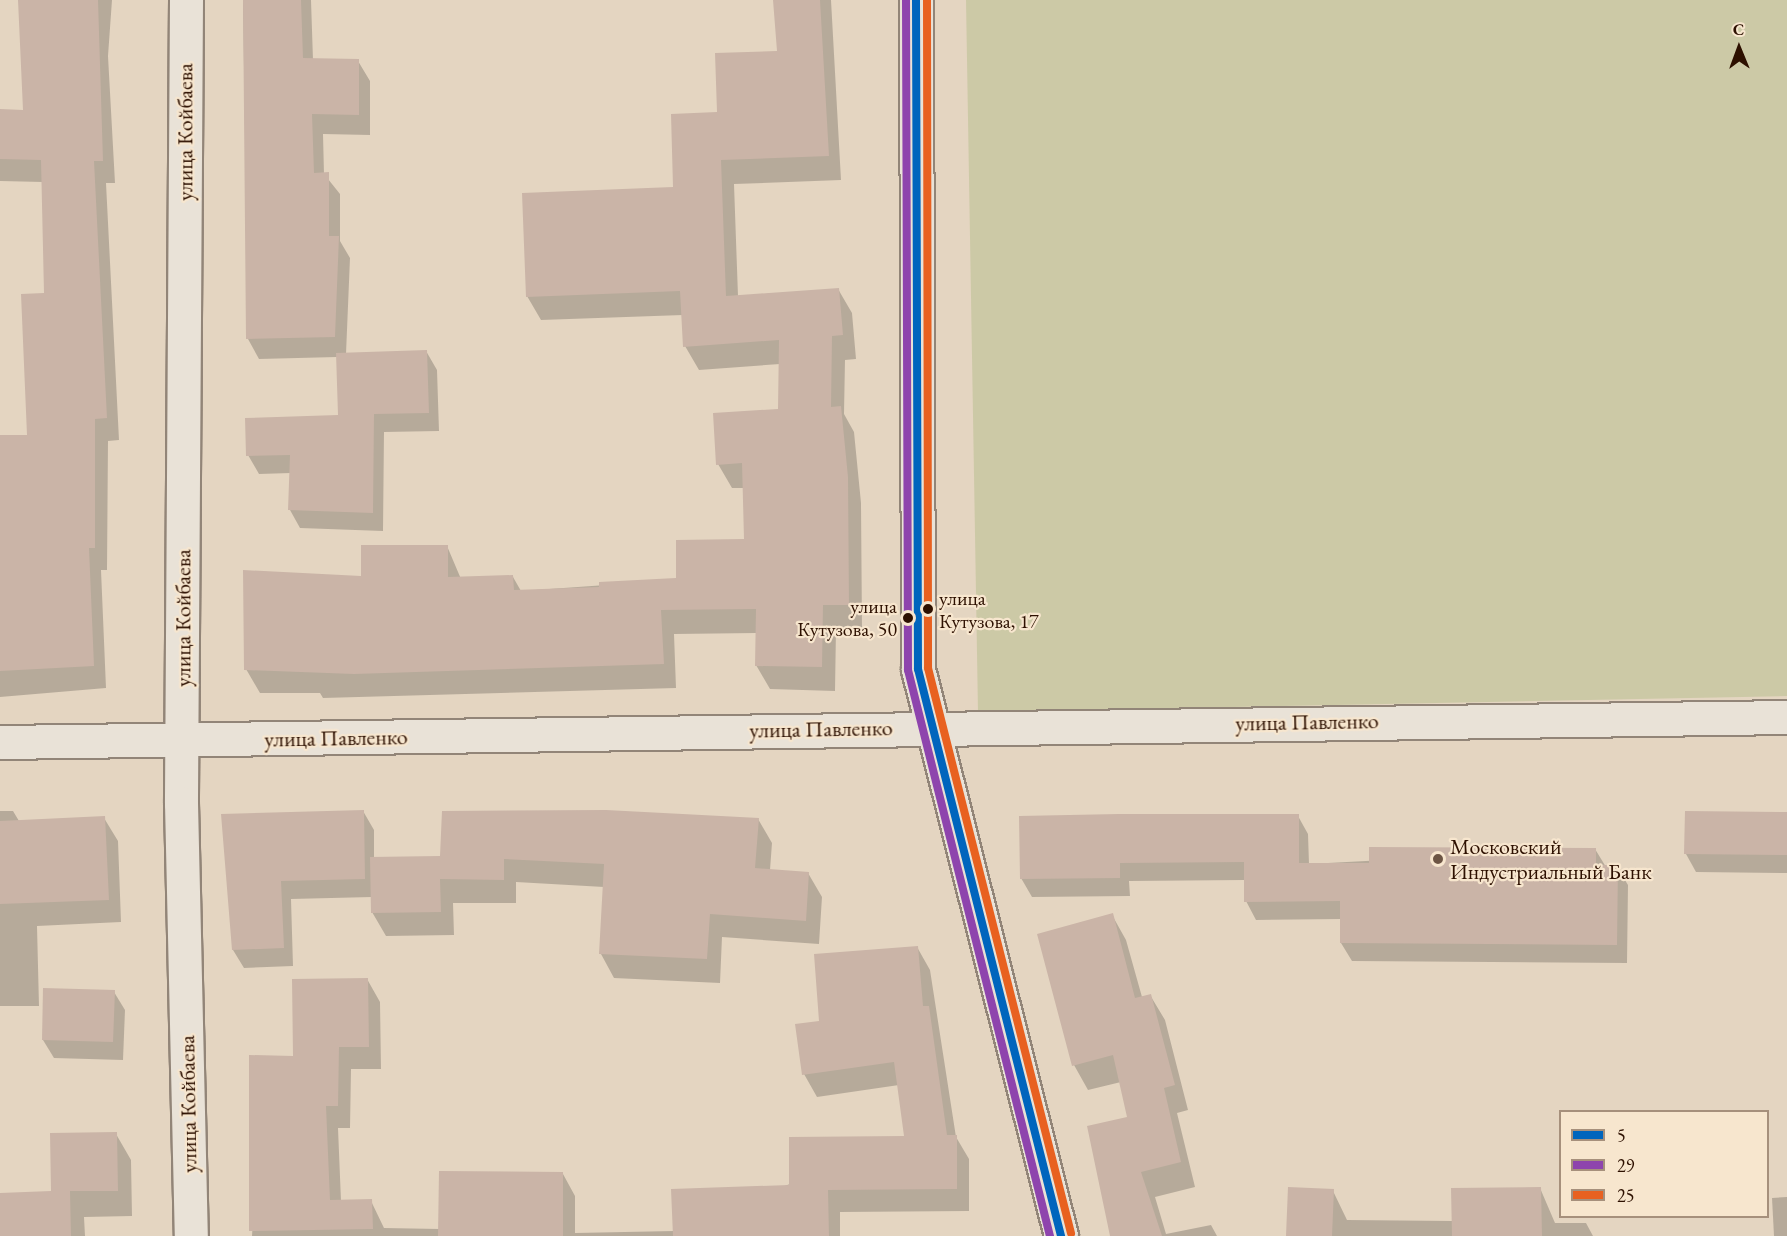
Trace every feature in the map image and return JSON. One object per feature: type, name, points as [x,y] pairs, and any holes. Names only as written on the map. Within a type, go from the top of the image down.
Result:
[{"type":"street","name":"улица Койбаева","points":[[186,0],[183,741],[191,1236]]},
{"type":"street","points":[[916,0],[918,669],[1061,1236]]},
{"type":"street","name":"улица Павленко","points":[[0,742],[183,741],[932,725],[1787,717]]},
{"type":"shaded area","points":[[966,0],[1787,0],[1787,696],[978,712]]},
{"type":"building","points":[[18,0],[98,0],[103,161],[94,161],[107,418],[95,419],[95,548],[89,548],[94,666],[0,671],[0,435],[27,435],[21,294],[44,293],[41,160],[0,159],[0,109],[23,110]]},
{"type":"building","points":[[243,0],[301,0],[303,58],[359,59],[359,115],[312,114],[314,173],[329,172],[329,236],[339,236],[335,337],[246,339]]},
{"type":"building","points":[[773,0],[820,0],[829,156],[721,160],[726,296],[839,288],[843,335],[832,336],[831,407],[841,406],[848,477],[849,605],[823,605],[822,667],[755,666],[756,609],[661,610],[664,664],[354,674],[244,670],[243,570],[361,576],[361,545],[448,545],[448,577],[513,575],[514,590],[599,587],[599,582],[676,578],[676,540],[744,539],[742,463],[716,465],[713,413],[778,409],[779,340],[683,347],[680,291],[526,297],[522,193],[673,187],[671,114],[717,112],[715,53],[777,51]]},
{"type":"building","points":[[427,350],[429,413],[374,414],[373,513],[288,510],[290,455],[246,456],[245,418],[338,415],[336,353]]},
{"type":"building","points":[[364,810],[365,879],[281,881],[284,948],[232,950],[221,814]]},
{"type":"building","points":[[606,810],[759,818],[755,868],[809,872],[806,921],[710,914],[707,959],[599,954],[604,864],[504,859],[504,880],[440,879],[441,912],[371,913],[370,857],[440,856],[442,811]]},
{"type":"building","points":[[1685,811],[1787,812],[1787,855],[1684,854]]},
{"type":"building","points":[[1299,814],[1299,863],[1369,863],[1369,847],[1596,848],[1596,865],[1618,865],[1617,945],[1340,943],[1340,901],[1244,902],[1244,862],[1120,863],[1120,878],[1020,879],[1019,816]]},
{"type":"building","points":[[105,816],[109,900],[0,904],[0,821]]},
{"type":"building","points":[[1113,913],[1135,998],[1151,994],[1175,1085],[1164,1088],[1181,1162],[1141,1172],[1162,1236],[1110,1236],[1087,1126],[1127,1117],[1113,1055],[1072,1066],[1037,934]]},
{"type":"building","points":[[918,946],[923,1006],[929,1006],[947,1135],[957,1135],[957,1189],[828,1190],[829,1236],[673,1236],[671,1189],[789,1185],[789,1137],[904,1136],[894,1062],[802,1075],[795,1024],[819,1021],[814,954]]},
{"type":"building","points":[[368,978],[369,1047],[339,1047],[338,1106],[326,1106],[330,1200],[372,1199],[373,1229],[249,1231],[249,1055],[293,1056],[292,979]]},
{"type":"building","points":[[43,988],[115,990],[113,1042],[42,1040]]},
{"type":"building","points":[[117,1132],[118,1191],[70,1191],[71,1236],[0,1236],[0,1193],[51,1191],[50,1133]]},
{"type":"building","points":[[439,1171],[563,1172],[563,1236],[438,1236]]},
{"type":"building","points":[[1288,1187],[1334,1189],[1332,1236],[1286,1236]]},
{"type":"building","points":[[1541,1187],[1542,1236],[1452,1236],[1451,1188]]},
{"type":"transit line","name":"29","points":[[906,0],[908,670],[1050,1236]]},
{"type":"transit line","name":"5","points":[[916,0],[918,669],[1061,1236]]},
{"type":"transit line","name":"25","points":[[927,0],[928,668],[1071,1233]]},
{"type":"place","name":"улица Кутузова, 17","points":[[928,609]]},
{"type":"place","name":"улица Кутузова, 50","points":[[908,618]]},
{"type":"place","name":"Московский Индустриальный Банк","points":[[1438,859]]}]
